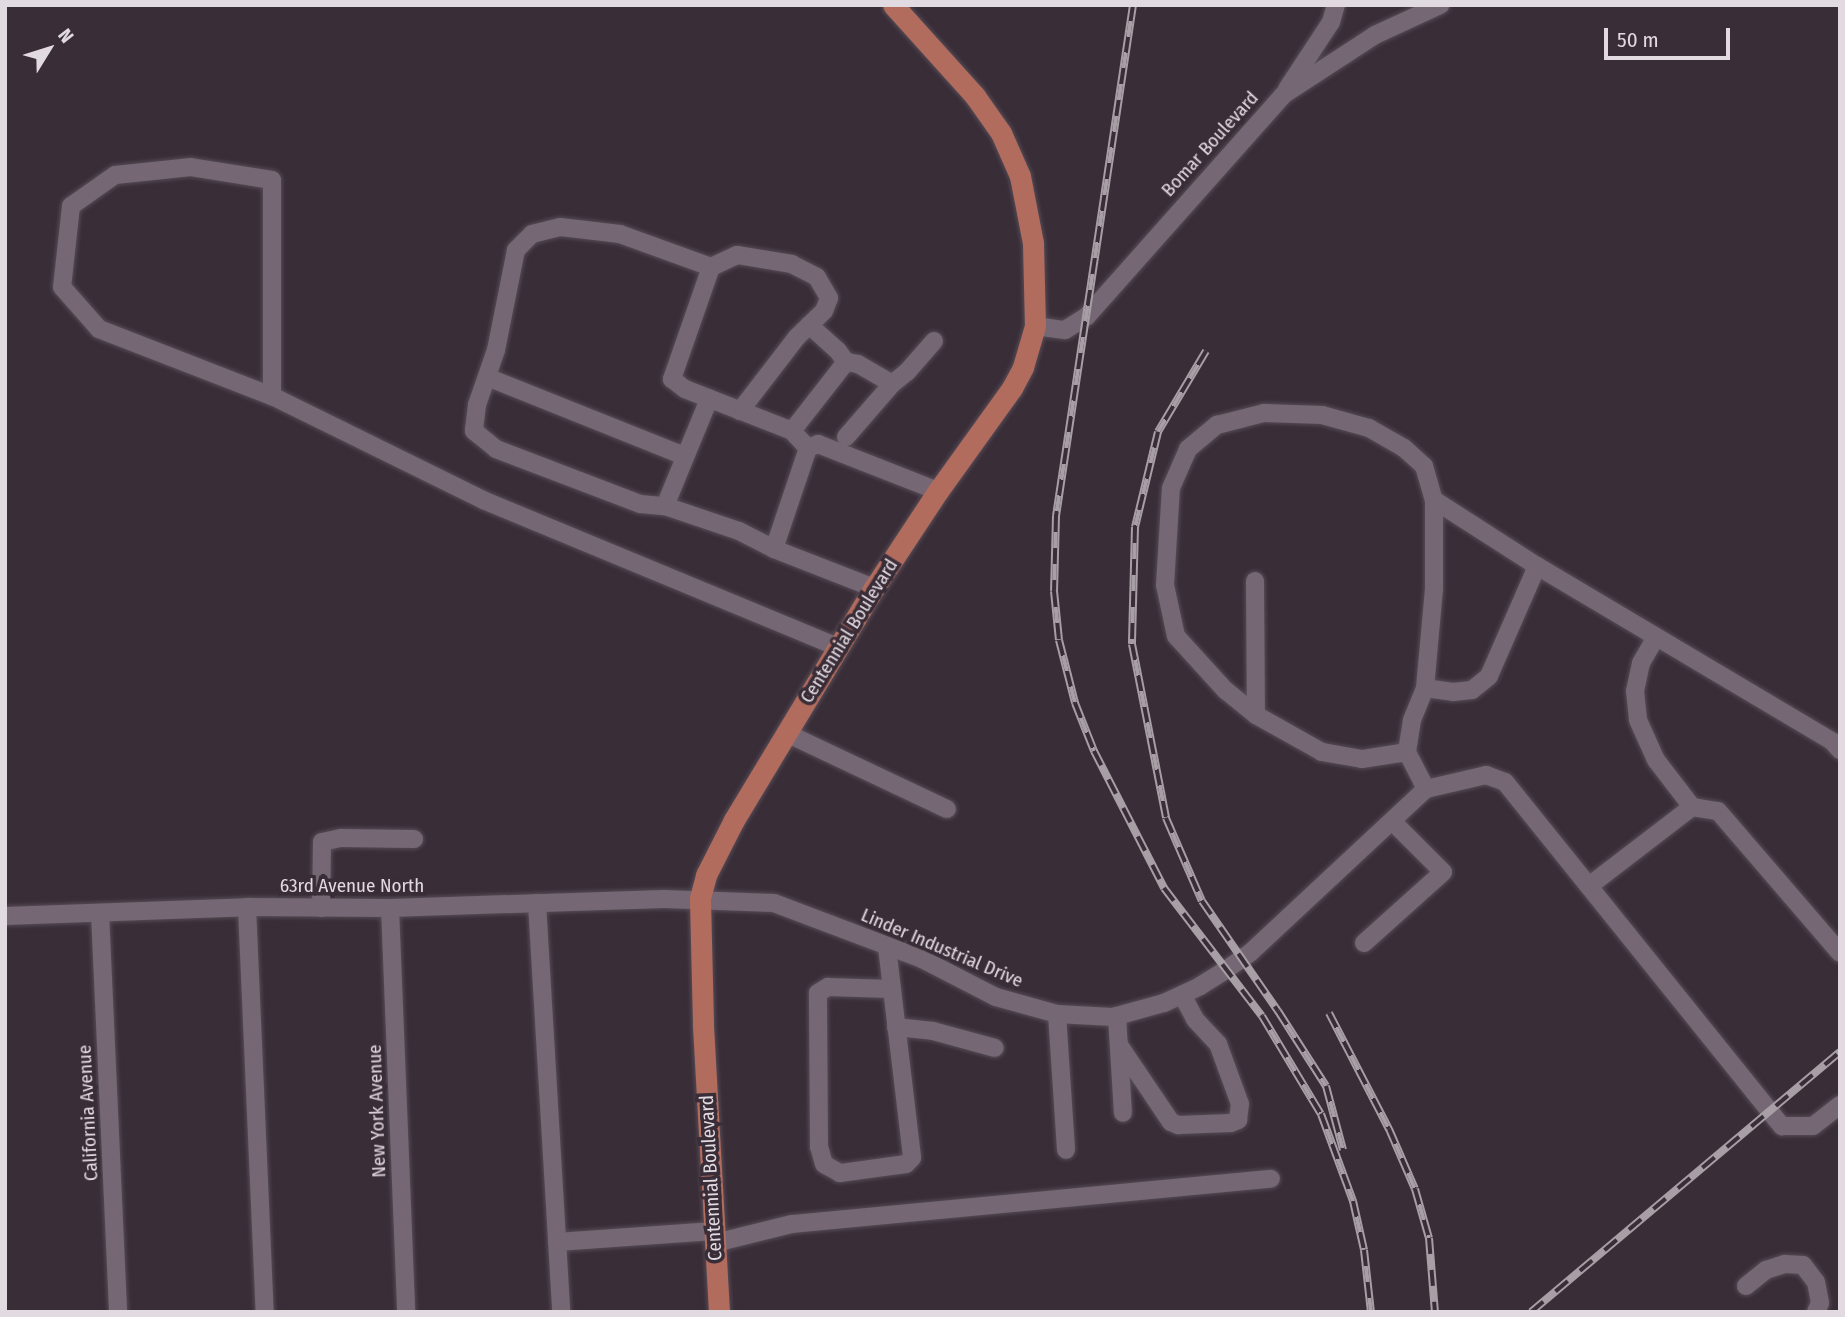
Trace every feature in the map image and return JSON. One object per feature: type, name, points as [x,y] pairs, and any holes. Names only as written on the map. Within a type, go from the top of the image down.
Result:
[{"type":"main road","name":"Centennial Boulevard","points":[[719,1312],[703,1032],[700,898],[706,875],[734,820],[874,588],[938,491],[1012,388],[1023,367],[1035,326],[1033,243],[1020,176],[1001,133],[975,96],[894,6]]},
{"type":"street","points":[[1283,95],[1331,22],[1336,5]]},
{"type":"street","name":"Bomar Boulevard","points":[[1035,326],[1065,330],[1087,316],[1283,95],[1375,35],[1440,5]]},
{"type":"street","points":[[272,396],[272,180],[191,167],[115,175],[71,206],[62,287],[99,329],[272,396],[483,500],[838,647]]},
{"type":"street","points":[[740,411],[809,325],[824,311],[830,298],[817,277],[792,264],[737,255],[711,267],[620,234],[560,227],[532,234],[516,250],[496,350],[477,405],[474,431],[496,449],[640,504],[665,506],[739,531],[774,549],[874,588]]},
{"type":"street","points":[[711,267],[672,379],[685,389],[792,431],[808,448]]},
{"type":"street","points":[[809,325],[838,351],[846,362],[858,364],[892,384]]},
{"type":"street","points":[[846,437],[934,341]]},
{"type":"street","points":[[792,431],[846,362]]},
{"type":"street","points":[[487,377],[685,456]]},
{"type":"street","points":[[665,506],[709,398]]},
{"type":"street","points":[[1406,752],[1362,759],[1322,752],[1256,715],[1226,691],[1176,636],[1165,585],[1171,488],[1188,449],[1217,425],[1264,413],[1322,415],[1369,428],[1404,448],[1424,466],[1434,500],[1434,589],[1425,688],[1412,720],[1406,752],[1426,789]]},
{"type":"street","points":[[774,549],[808,448],[818,444],[938,491]]},
{"type":"street","points":[[1434,500],[1537,566],[1833,742],[1840,750]]},
{"type":"street","points":[[1425,688],[1453,692],[1472,690],[1489,676],[1537,566]]},
{"type":"street","points":[[1255,581],[1256,715]]},
{"type":"street","points":[[1656,637],[1641,663],[1635,691],[1638,720],[1656,760],[1692,807],[1718,811],[1840,953]]},
{"type":"street","points":[[786,733],[947,809]]},
{"type":"street","name":"Linder Industrial Drive","points":[[700,898],[774,903],[922,959],[996,997],[1057,1014],[1117,1016],[1182,995],[1251,952],[1426,789],[1469,776],[1486,775],[1505,782],[1589,886]]},
{"type":"street","points":[[1692,807],[1589,886],[1782,1126],[1813,1126],[1840,1105]]},
{"type":"street","points":[[1364,943],[1443,872],[1392,821]]},
{"type":"street","points":[[321,908],[321,842],[341,838],[414,839]]},
{"type":"street","name":"63rd Avenue North","points":[[5,916],[247,907],[390,908],[700,898]]},
{"type":"street","points":[[537,903],[561,1312]]},
{"type":"street","points":[[247,907],[265,1312]]},
{"type":"street","name":"New York Avenue","points":[[390,908],[406,1312]]},
{"type":"street","name":"California Avenue","points":[[100,913],[118,1312]]},
{"type":"street","points":[[887,947],[912,1161],[877,1169],[834,1171],[821,1158],[819,1147],[818,993],[828,987],[891,989]]},
{"type":"street","points":[[1119,1045],[1171,1122],[1231,1123],[1238,1120],[1240,1104],[1218,1044],[1195,1019],[1182,995]]},
{"type":"street","points":[[1057,1014],[1066,1150]]},
{"type":"street","points":[[1117,1016],[1123,1114]]},
{"type":"street","points":[[896,1027],[933,1031],[995,1048]]},
{"type":"street","points":[[557,1242],[714,1237],[792,1224],[1271,1180]]},
{"type":"street","points":[[1746,1286],[1766,1270],[1785,1264],[1803,1265],[1816,1282],[1820,1303],[1816,1312]]},
{"type":"railway","points":[[1133,5],[1056,516],[1054,591],[1059,640],[1075,703],[1094,751],[1164,888],[1262,1016],[1321,1114],[1353,1201],[1364,1250],[1371,1312]]},
{"type":"railway","points":[[1206,351],[1158,432],[1135,527],[1132,644],[1166,818],[1202,901],[1326,1086],[1343,1150]]},
{"type":"railway","points":[[1329,1013],[1389,1129],[1415,1189],[1429,1238],[1435,1312]]},
{"type":"railway","points":[[1531,1312],[1840,1052]]}]
